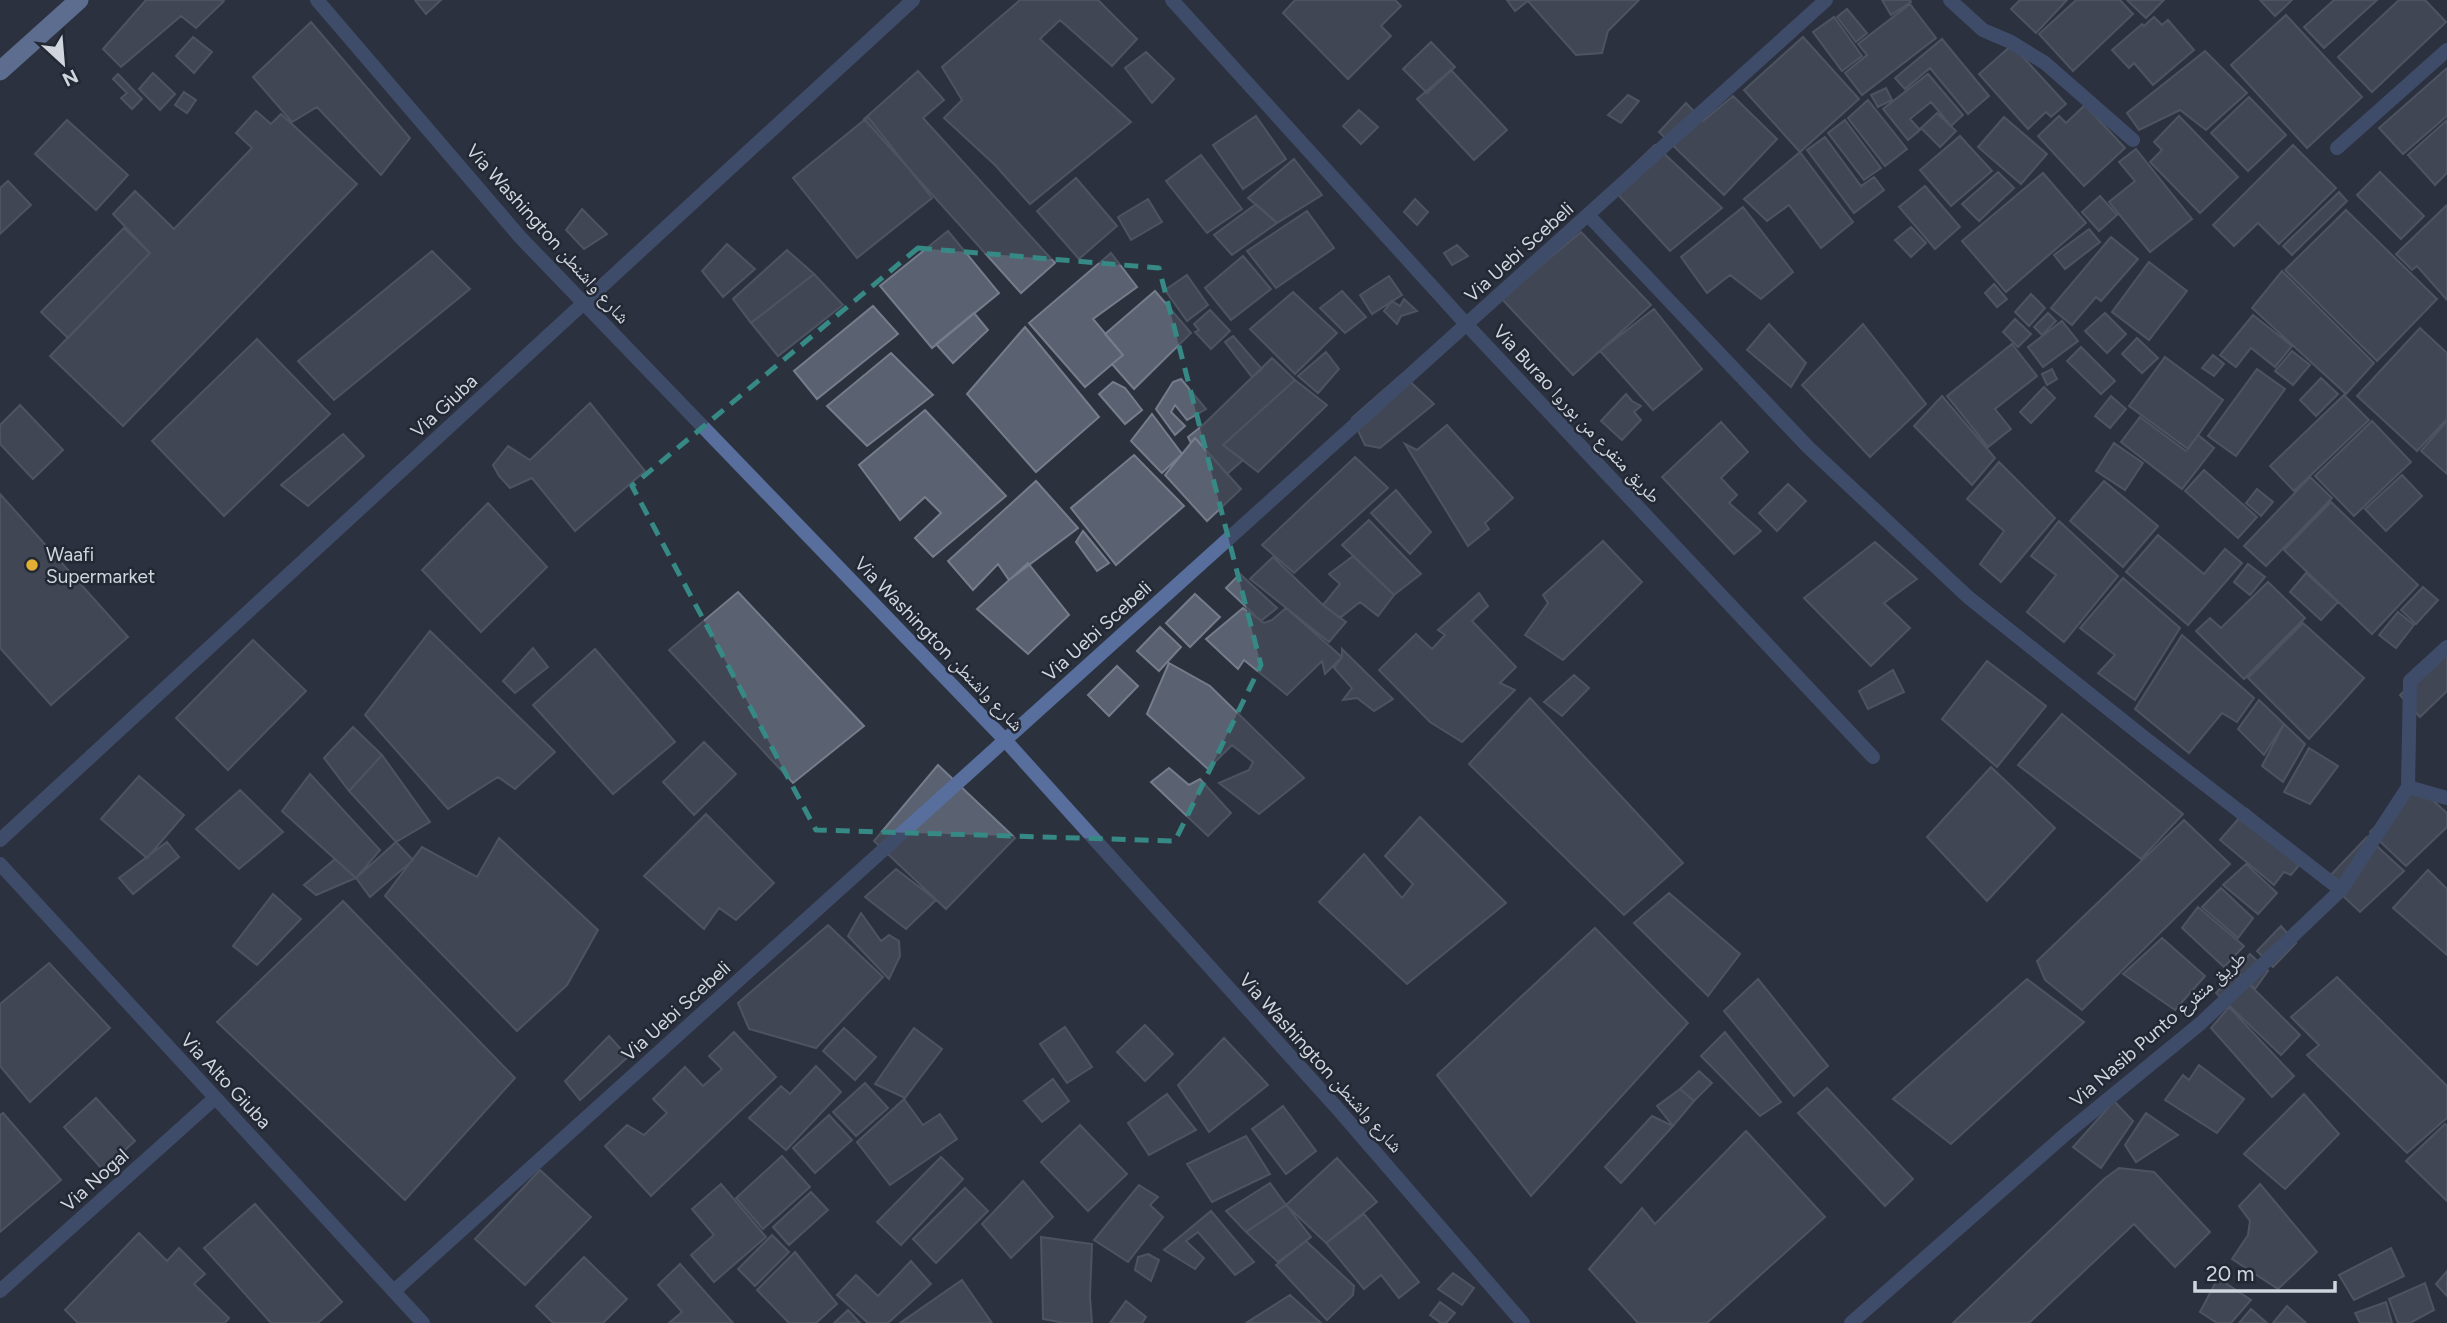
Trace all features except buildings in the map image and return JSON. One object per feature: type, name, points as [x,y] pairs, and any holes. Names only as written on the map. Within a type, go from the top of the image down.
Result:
[{"type":"highway","points":[[0,71],[79,0]]},
{"type":"street","name":"Via Washington شارع واشنطن","points":[[317,0],[520,237],[1005,740],[1337,1108],[1523,1323]]},
{"type":"street","name":"Via Giuba","points":[[0,840],[913,0]]},
{"type":"street","name":"Via Burao طريق متفرع من بوروا","points":[[1172,0],[1467,325],[1873,757]]},
{"type":"street","name":"Via Uebi Scebeli","points":[[394,1292],[1826,0]]},
{"type":"street","points":[[1950,0],[1983,30],[2045,63],[2133,141]]},
{"type":"street","points":[[2337,148],[2447,50]]},
{"type":"street","points":[[1588,215],[1808,447],[1968,597],[2341,890]]},
{"type":"street","points":[[2447,647],[2410,681],[2408,787],[2447,798]]},
{"type":"street","name":"Via Nasib Punto طريق متفرع","points":[[1851,1323],[2068,1132],[2201,1023],[2341,890],[2408,787]]},
{"type":"street","name":"Via Alto Giuba","points":[[0,864],[424,1323]]},
{"type":"street","name":"Via Nogal","points":[[0,1291],[215,1098]]},
{"type":"highlighted area","points":[[918,248],[1159,268],[1261,665],[1175,841],[816,830],[632,486]]},
{"type":"place","name":"Waafi Supermarket","points":[[32,565]]}]
